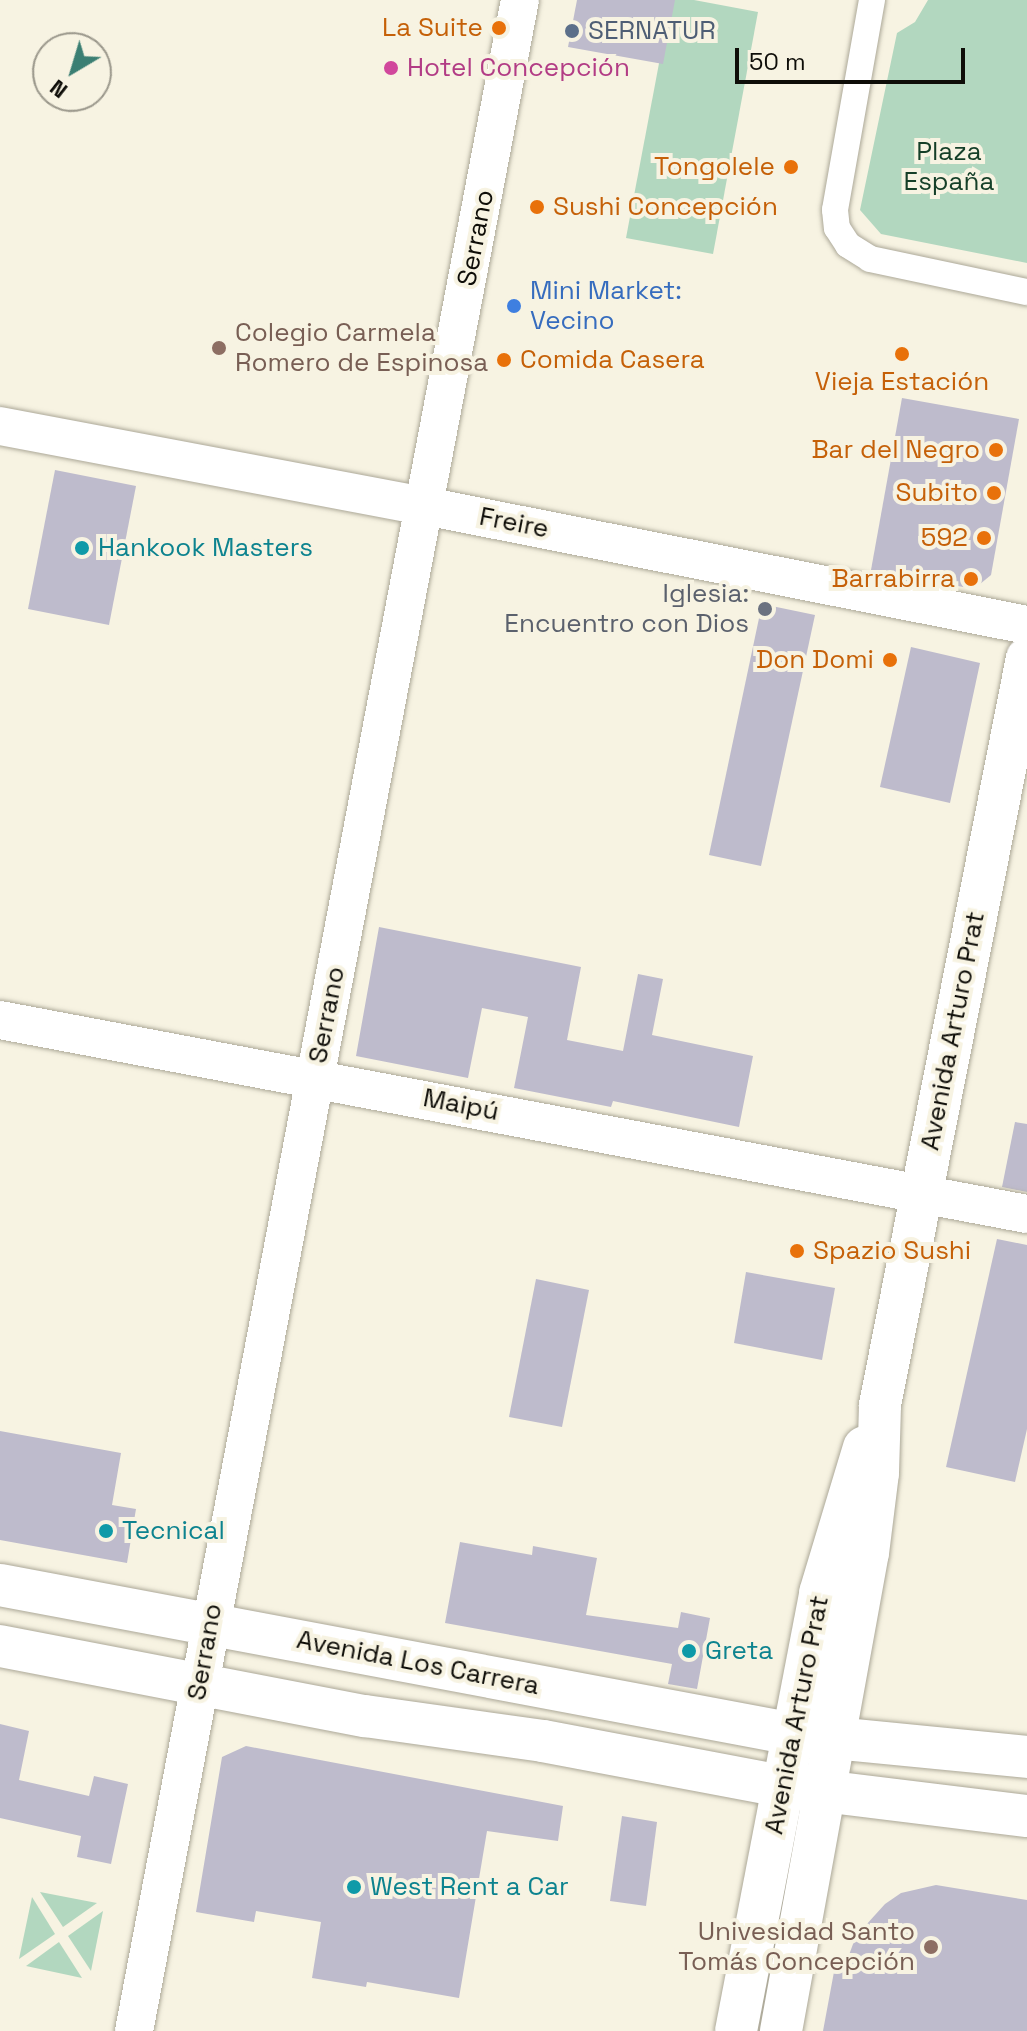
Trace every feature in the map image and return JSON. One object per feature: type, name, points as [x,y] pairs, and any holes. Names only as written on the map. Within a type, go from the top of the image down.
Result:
[{"type":"main road","name":"Serrano","points":[[134,2031],[520,0]]},
{"type":"main road","name":"Freire","points":[[0,426],[1027,625]]},
{"type":"main road","name":"Avenida Arturo Prat","points":[[781,2031],[826,1793],[873,1516],[880,1405],[1027,658]]},
{"type":"main road","name":"Maipú","points":[[0,1020],[315,1077],[1027,1214]]},
{"type":"main road","name":"Avenida Arturo Prat","points":[[736,2031],[830,1553],[853,1476],[880,1405]]},
{"type":"main road","name":"Avenida Los Carrera","points":[[0,1585],[793,1734],[1027,1757]]},
{"type":"main road","name":"Avenida Los Carrera","points":[[0,1646],[365,1716],[543,1741],[782,1786],[1027,1816]]},
{"type":"street","points":[[872,0],[835,210],[837,228],[848,245],[870,259],[1027,292]]},
{"type":"green space","points":[[671,0],[694,0],[758,12],[713,254],[626,238]]},
{"type":"green space","name":"Plaza España","points":[[928,0],[1027,0],[1027,263],[881,234],[860,210],[897,33],[915,22]]},
{"type":"green space","points":[[40,1892],[97,1903],[63,1927]]},
{"type":"green space","points":[[32,1897],[55,1934],[19,1959]]},
{"type":"green space","points":[[103,1911],[91,1971],[68,1936]]},
{"type":"green space","points":[[59,1942],[82,1978],[26,1966]]},
{"type":"building","points":[[577,0],[675,0],[663,64],[568,47]]},
{"type":"building","points":[[902,398],[1019,419],[991,575],[974,589],[871,570]]},
{"type":"building","name":"Hankook Masters","points":[[55,470],[136,486],[109,625],[28,609]]},
{"type":"building","points":[[762,604],[815,615],[761,866],[709,855]]},
{"type":"building","points":[[911,647],[980,663],[950,803],[880,787]]},
{"type":"building","points":[[379,927],[581,967],[567,1040],[623,1051],[638,974],[663,979],[652,1035],[753,1056],[739,1127],[613,1101],[611,1107],[514,1088],[528,1017],[482,1008],[468,1078],[356,1056]]},
{"type":"building","points":[[1015,1122],[1027,1124],[1027,1192],[1002,1187]]},
{"type":"building","points":[[997,1239],[1027,1245],[1027,1429],[1015,1482],[946,1467]]},
{"type":"building","points":[[746,1272],[835,1288],[822,1360],[734,1343]]},
{"type":"building","points":[[536,1279],[589,1290],[562,1427],[509,1417]]},
{"type":"building","points":[[0,1431],[121,1453],[112,1505],[136,1509],[127,1563],[0,1540]]},
{"type":"building","points":[[460,1542],[532,1555],[533,1546],[597,1558],[586,1615],[678,1628],[681,1612],[710,1618],[697,1689],[668,1684],[672,1664],[445,1623]]},
{"type":"building","points":[[0,1724],[29,1731],[19,1780],[89,1796],[94,1776],[128,1784],[111,1864],[77,1857],[81,1836],[0,1818]]},
{"type":"building","points":[[246,1746],[563,1806],[558,1841],[487,1831],[459,1998],[367,1982],[366,1987],[312,1978],[321,1922],[256,1911],[254,1922],[196,1912],[222,1757]]},
{"type":"building","points":[[622,1816],[657,1822],[646,1906],[610,1901]]},
{"type":"building","name":"Univesidad Santo Tomás Concepción","points":[[936,1885],[1027,1900],[1027,2031],[823,2031],[836,1961],[846,1963],[856,1936],[885,1904],[901,1893]]},
{"type":"place","name":"La Suite","points":[[499,28]]},
{"type":"place","name":"SERNATUR","points":[[572,31]]},
{"type":"place","name":"Hotel Concepción","points":[[391,68]]},
{"type":"place","name":"Tongolele","points":[[791,167]]},
{"type":"place","name":"Sushi Concepción","points":[[537,207]]},
{"type":"place","name":"Mini Market: Vecino","points":[[514,306]]},
{"type":"place","name":"Colegio Carmela Romero de Espinosa","points":[[219,348]]},
{"type":"place","name":"Vieja Estación","points":[[902,354]]},
{"type":"place","name":"Comida Casera","points":[[504,360]]},
{"type":"place","name":"Bar del Negro","points":[[996,450]]},
{"type":"place","name":"Subito","points":[[994,493]]},
{"type":"place","name":"592","points":[[984,538]]},
{"type":"place","name":"Hankook Masters","points":[[82,548]]},
{"type":"place","name":"Barrabirra","points":[[971,579]]},
{"type":"place","name":"Iglesia: Encuentro con Dios","points":[[765,609]]},
{"type":"place","name":"Don Domi","points":[[890,660]]},
{"type":"place","name":"Spazio Sushi","points":[[797,1251]]},
{"type":"place","name":"Tecnical","points":[[106,1531]]},
{"type":"place","name":"Greta","points":[[689,1651]]},
{"type":"place","name":"West Rent a Car","points":[[354,1887]]},
{"type":"place","name":"Univesidad Santo Tomás Concepción","points":[[931,1947]]}]
